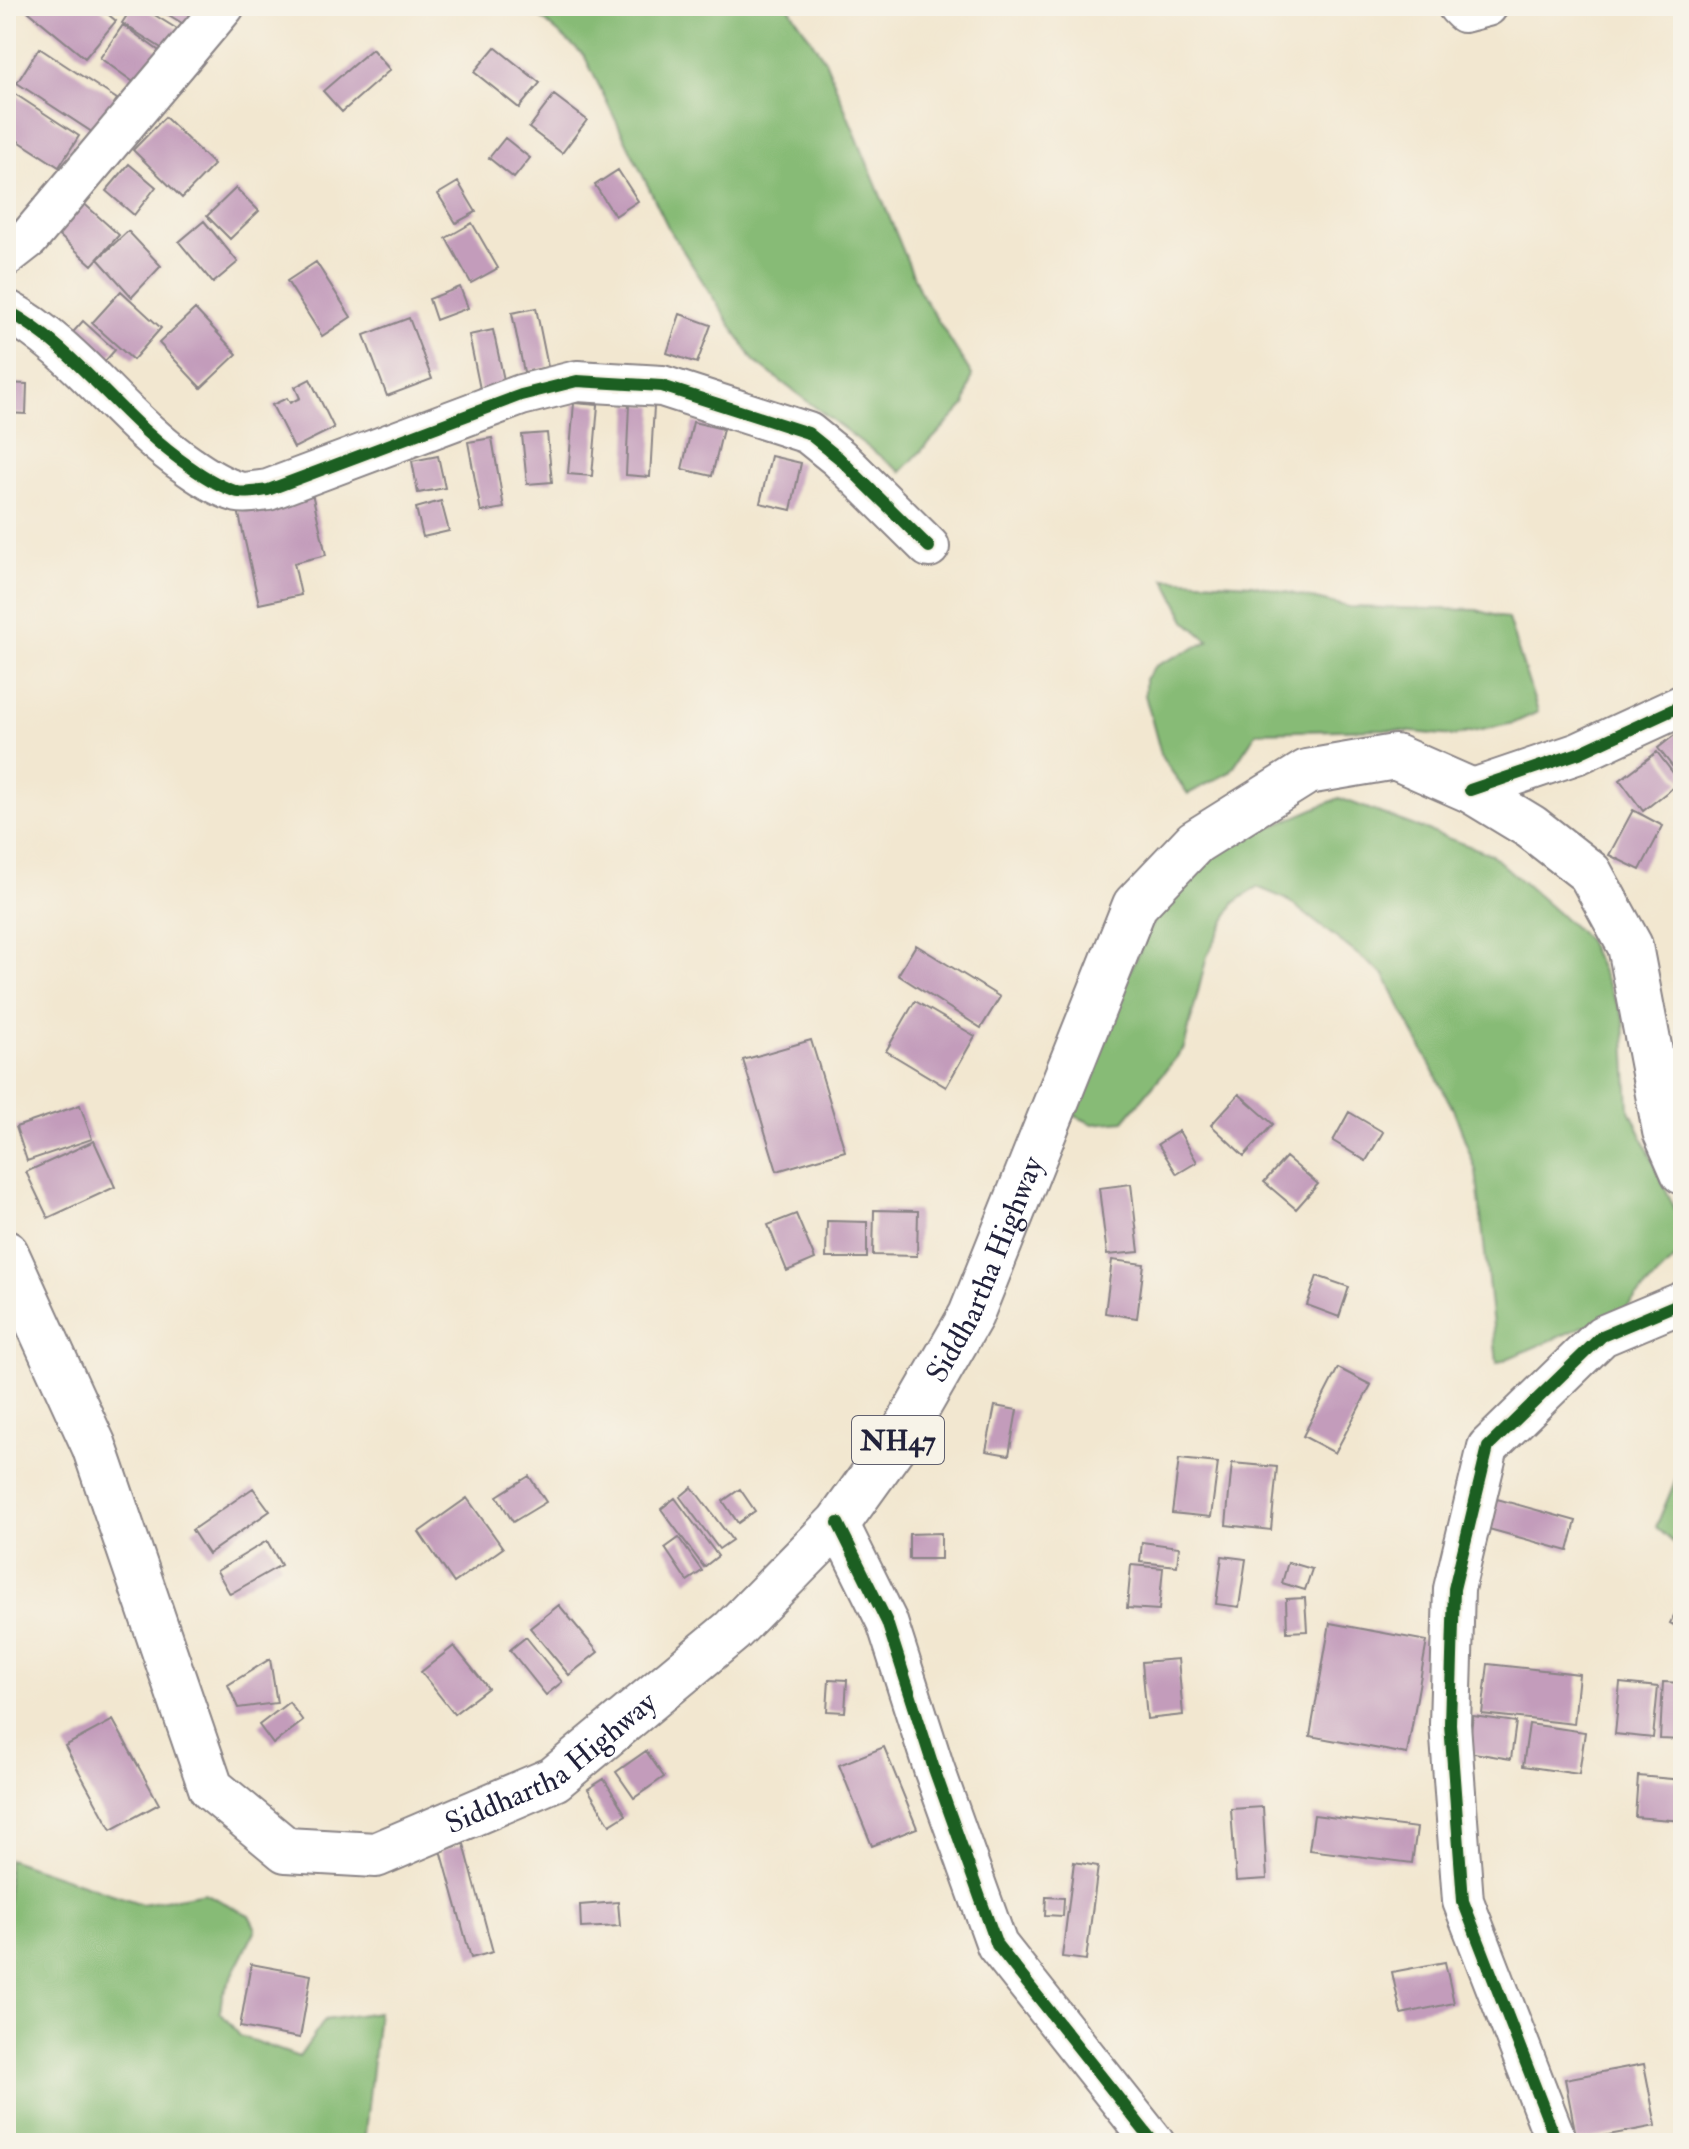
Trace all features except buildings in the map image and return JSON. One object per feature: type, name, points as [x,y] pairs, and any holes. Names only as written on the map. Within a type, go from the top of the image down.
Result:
[{"type":"highway","name":"Siddhartha Highway","points":[[6,1253],[94,1446],[211,1788],[286,1850],[376,1855],[554,1779],[732,1631],[838,1523],[905,1430],[971,1315],[1135,905],[1195,842],[1307,772],[1395,757],[1470,790],[1531,827],[1590,873],[1630,946],[1665,1131],[1683,1172]]},
{"type":"street","points":[[6,256],[29,238],[224,6]]},
{"type":"street","points":[[1458,6],[1464,12],[1487,6]]},
{"type":"street","points":[[6,310],[61,349],[160,447],[205,478],[240,493],[268,490],[521,395],[577,381],[620,382],[662,386],[808,433],[839,458],[929,547]]},
{"type":"street","points":[[1470,790],[1579,753],[1683,705]]},
{"type":"street","points":[[1557,2143],[1463,1901],[1450,1724],[1454,1589],[1488,1447],[1602,1336],[1683,1302]]},
{"type":"street","points":[[838,1523],[887,1622],[934,1769],[997,1945],[1154,2143]]},
{"type":"green space","points":[[527,6],[788,6],[825,60],[920,292],[972,375],[965,405],[901,472],[754,361],[669,229],[584,55]]},
{"type":"green space","points":[[1165,579],[1252,584],[1349,607],[1477,610],[1508,619],[1538,712],[1514,723],[1453,736],[1381,729],[1257,732],[1230,772],[1188,794],[1162,758],[1145,695],[1145,679],[1155,666],[1209,641],[1187,622]]},
{"type":"green space","points":[[1339,798],[1491,854],[1586,938],[1624,1018],[1629,1108],[1683,1227],[1683,1250],[1625,1309],[1497,1363],[1476,1171],[1455,1113],[1384,975],[1286,899],[1257,887],[1234,903],[1207,956],[1184,1048],[1124,1121],[1093,1124],[1064,1111],[1171,884],[1192,861]]},
{"type":"green space","points":[[1683,1462],[1683,1551],[1656,1527]]},
{"type":"green space","points":[[8,1859],[142,1904],[205,1893],[249,1915],[256,1929],[222,1996],[220,2012],[240,2036],[299,2057],[325,2020],[378,2012],[364,2143],[6,2143]]},
{"type":"cycle path","points":[[6,310],[55,344],[165,448],[206,477],[238,492],[268,490],[521,395],[577,381],[662,386],[808,433],[839,458],[929,547]]},
{"type":"cycle path","points":[[1470,790],[1579,753],[1683,705]]},
{"type":"cycle path","points":[[1557,2143],[1463,1901],[1450,1724],[1454,1589],[1488,1447],[1602,1336],[1683,1302]]},
{"type":"cycle path","points":[[838,1523],[887,1622],[934,1769],[997,1945],[1154,2143]]}]
